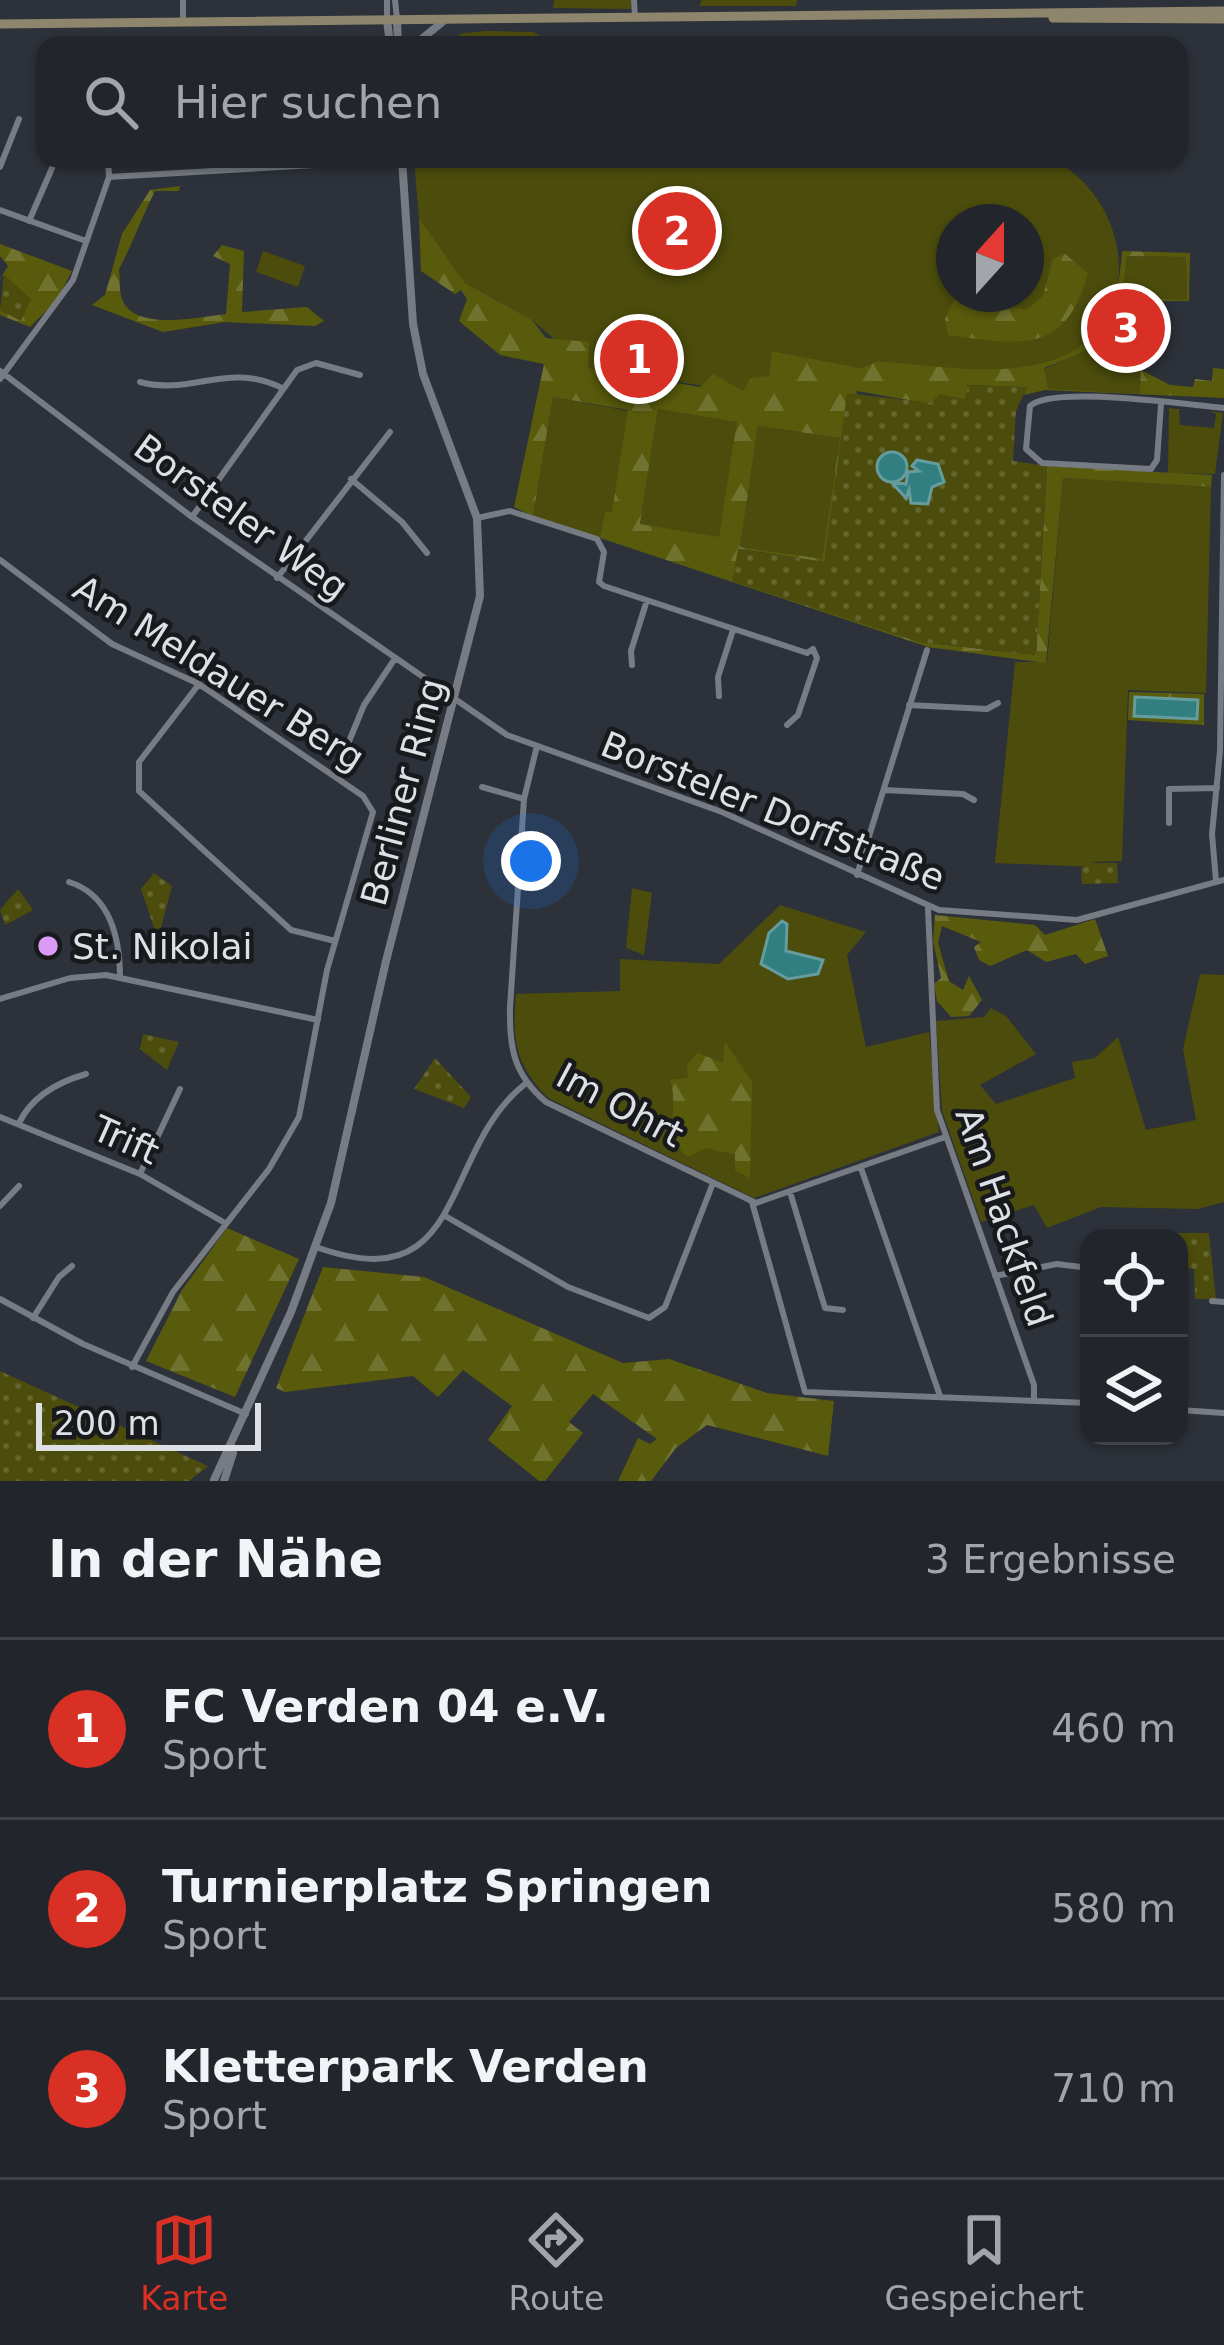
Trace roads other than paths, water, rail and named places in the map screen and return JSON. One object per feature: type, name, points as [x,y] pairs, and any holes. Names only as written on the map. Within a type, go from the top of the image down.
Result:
[{"type":"main road","points":[[0,24],[1224,15]]},
{"type":"street","points":[[183,0],[183,22]]},
{"type":"street","points":[[391,0],[393,36]]},
{"type":"street","points":[[634,0],[634,18]]},
{"type":"street","points":[[426,36],[446,20]]},
{"type":"street","points":[[0,167],[19,119]]},
{"type":"street","points":[[29,221],[52,168]]},
{"type":"street","points":[[1,375],[64,296],[109,168]]},
{"type":"street","points":[[109,177],[250,168]]},
{"type":"street","name":"Berliner Ring","points":[[217,1481],[316,1247],[338,1178],[386,961],[480,596],[477,518],[423,374],[413,324],[403,168]]},
{"type":"street","points":[[0,210],[86,242]]},
{"type":"street","points":[[192,517],[283,388],[309,364],[360,375]]},
{"type":"street","points":[[140,382],[158,387],[239,374],[283,388]]},
{"type":"street","name":"Borsteler Weg","points":[[1,375],[454,702]]},
{"type":"street","points":[[1161,404],[1157,460],[1150,469],[1042,463],[1026,449],[1030,406],[1037,400],[1161,404],[1224,408]]},
{"type":"street","points":[[277,578],[390,432]]},
{"type":"street","points":[[1220,880],[1216,788],[1222,751],[1224,475]]},
{"type":"street","points":[[351,479],[402,522],[428,553]]},
{"type":"street","points":[[477,518],[510,511],[597,539],[604,552],[598,582],[807,653],[813,649],[817,658],[798,715],[787,724]]},
{"type":"street","name":"Am Meldauer Berg","points":[[0,560],[112,644],[199,684],[371,806],[372,820],[334,941],[299,1118],[269,1169],[173,1292],[132,1366]]},
{"type":"street","points":[[632,665],[631,651],[647,600]]},
{"type":"street","points":[[719,696],[718,677],[734,629]]},
{"type":"street","points":[[857,875],[927,650]]},
{"type":"street","points":[[345,751],[364,705],[394,660]]},
{"type":"street","points":[[199,684],[139,762],[139,791],[291,930],[334,941]]},
{"type":"street","name":"Borsteler Dorfstraße","points":[[454,702],[492,728],[722,812],[928,908],[968,916],[1077,920],[1220,880]]},
{"type":"street","points":[[909,705],[987,709],[998,704]]},
{"type":"street","name":"Im Ohrt","points":[[537,746],[524,799],[509,1042],[525,1084],[546,1102],[752,1202]]},
{"type":"street","points":[[482,787],[524,799]]},
{"type":"street","points":[[1169,823],[1168,789],[1216,788]]},
{"type":"street","points":[[884,790],[963,794],[974,800]]},
{"type":"street","points":[[69,882],[95,894],[106,908],[120,977]]},
{"type":"street","name":"Am Hackfeld","points":[[928,908],[937,1110],[1034,1398]]},
{"type":"street","points":[[0,999],[80,976],[120,977],[318,1020]]},
{"type":"street","points":[[18,1124],[33,1102],[63,1081],[86,1074]]},
{"type":"street","points":[[316,1247],[366,1261],[416,1249],[447,1217],[487,1123],[525,1084]]},
{"type":"street","points":[[140,1174],[180,1089]]},
{"type":"street","name":"Trift","points":[[0,1117],[140,1174],[225,1223]]},
{"type":"street","points":[[945,1137],[752,1202],[806,1392],[1080,1402]]},
{"type":"street","points":[[862,1168],[940,1396]]},
{"type":"street","points":[[447,1217],[557,1281],[649,1318],[665,1307],[713,1183]]},
{"type":"street","points":[[0,1206],[19,1186]]},
{"type":"street","points":[[790,1192],[825,1308],[843,1310]]},
{"type":"street","points":[[995,1276],[1057,1264],[1080,1267]]},
{"type":"street","points":[[33,1318],[59,1277],[73,1266]]},
{"type":"street","points":[[0,1299],[132,1366],[247,1414]]},
{"type":"street","points":[[1212,1301],[1224,1302]]},
{"type":"street","points":[[1188,1411],[1224,1413]]},
{"type":"place","name":"Turnierplatz Springen","points":[[677,231]]},
{"type":"place","name":"Kletterpark Verden","points":[[1126,328]]},
{"type":"place","name":"FC Verden 04 e.V.","points":[[639,359]]},
{"type":"place","name":"St. Nikolai","points":[[48,946]]}]
